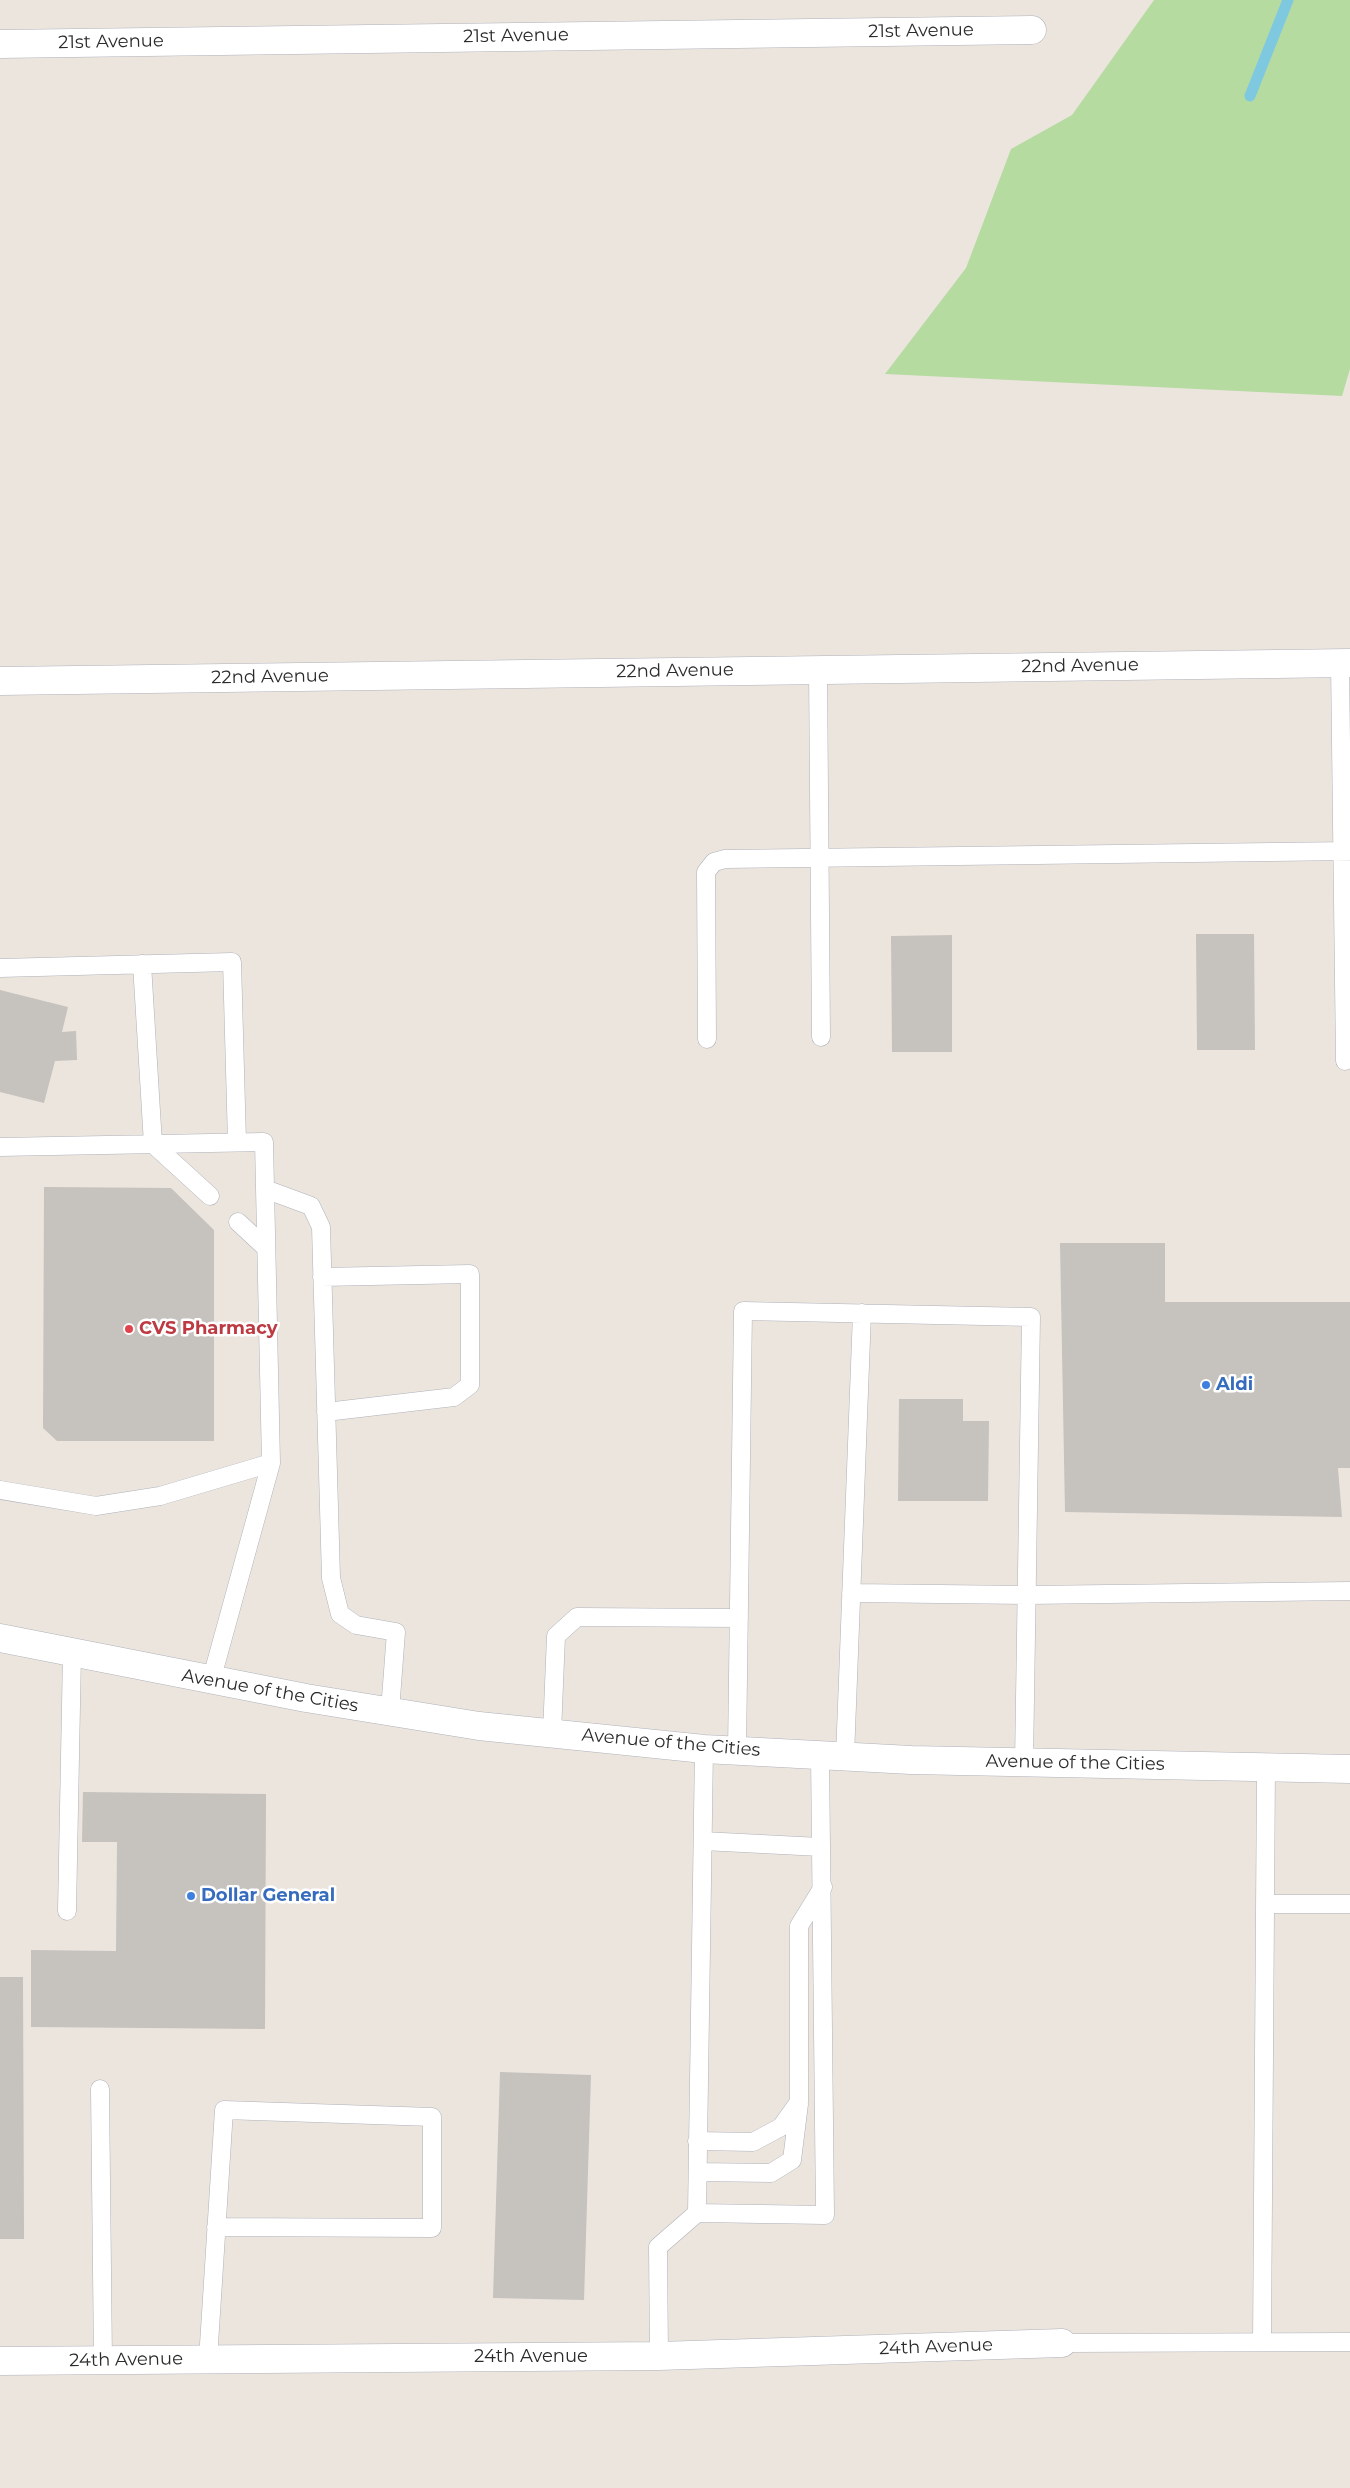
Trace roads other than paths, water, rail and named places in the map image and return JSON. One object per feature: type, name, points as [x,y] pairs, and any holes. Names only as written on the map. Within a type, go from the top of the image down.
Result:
[{"type":"street","name":"21st Avenue","points":[[0,44],[1032,30]]},
{"type":"street","name":"22nd Avenue","points":[[0,681],[1345,663]]},
{"type":"street","name":"Avenue of the Cities","points":[[0,1638],[210,1681],[390,1712],[479,1726],[704,1749],[832,1756],[1024,1762],[1350,1769]]},
{"type":"street","name":"24th Avenue","points":[[0,2362],[658,2356],[1062,2342]]},
{"type":"lane","points":[[1345,663],[1345,1061]]},
{"type":"lane","points":[[818,669],[821,1037]]},
{"type":"lane","points":[[707,1039],[706,872],[714,862],[725,858],[1346,851]]},
{"type":"lane","points":[[0,968],[232,962],[236,1142]]},
{"type":"lane","points":[[142,964],[153,1144],[210,1196]]},
{"type":"lane","points":[[0,1147],[264,1142],[271,1463],[210,1681]]},
{"type":"lane","points":[[265,1189],[311,1206],[321,1227],[331,1578],[340,1614],[356,1625],[396,1632],[390,1712]]},
{"type":"lane","points":[[238,1222],[266,1248]]},
{"type":"lane","points":[[322,1277],[470,1274],[470,1384],[454,1397],[326,1412]]},
{"type":"lane","points":[[737,1750],[743,1311],[1031,1317],[1024,1762]]},
{"type":"lane","points":[[658,2356],[658,2247],[697,2213],[825,2215],[823,1886],[820,1847],[851,1593],[862,1313]]},
{"type":"lane","points":[[0,1490],[96,1506],[160,1496],[271,1463]]},
{"type":"lane","points":[[851,1593],[1026,1595],[1350,1591]]},
{"type":"lane","points":[[552,1733],[556,1636],[577,1617],[738,1618]]},
{"type":"lane","points":[[67,1910],[72,1654]]},
{"type":"lane","points":[[697,2213],[704,1749]]},
{"type":"lane","points":[[1262,2342],[1266,1767]]},
{"type":"lane","points":[[703,1841],[820,1847]]},
{"type":"lane","points":[[698,2172],[771,2173],[792,2160],[799,2102],[799,1926],[823,1886]]},
{"type":"lane","points":[[1266,1904],[1350,1904]]},
{"type":"lane","points":[[100,2089],[103,2361]]},
{"type":"lane","points":[[697,2141],[753,2142],[781,2126],[799,2102]]},
{"type":"lane","points":[[208,2360],[216,2227],[224,2110],[432,2117],[432,2228],[216,2227]]},
{"type":"lane","points":[[1062,2342],[1350,2342]]},
{"type":"waterway","points":[[1250,96],[1288,0]]},
{"type":"place","name":"CVS Pharmacy","points":[[129,1329]]},
{"type":"place","name":"Aldi","points":[[1206,1385]]},
{"type":"place","name":"Dollar General","points":[[191,1896]]}]
